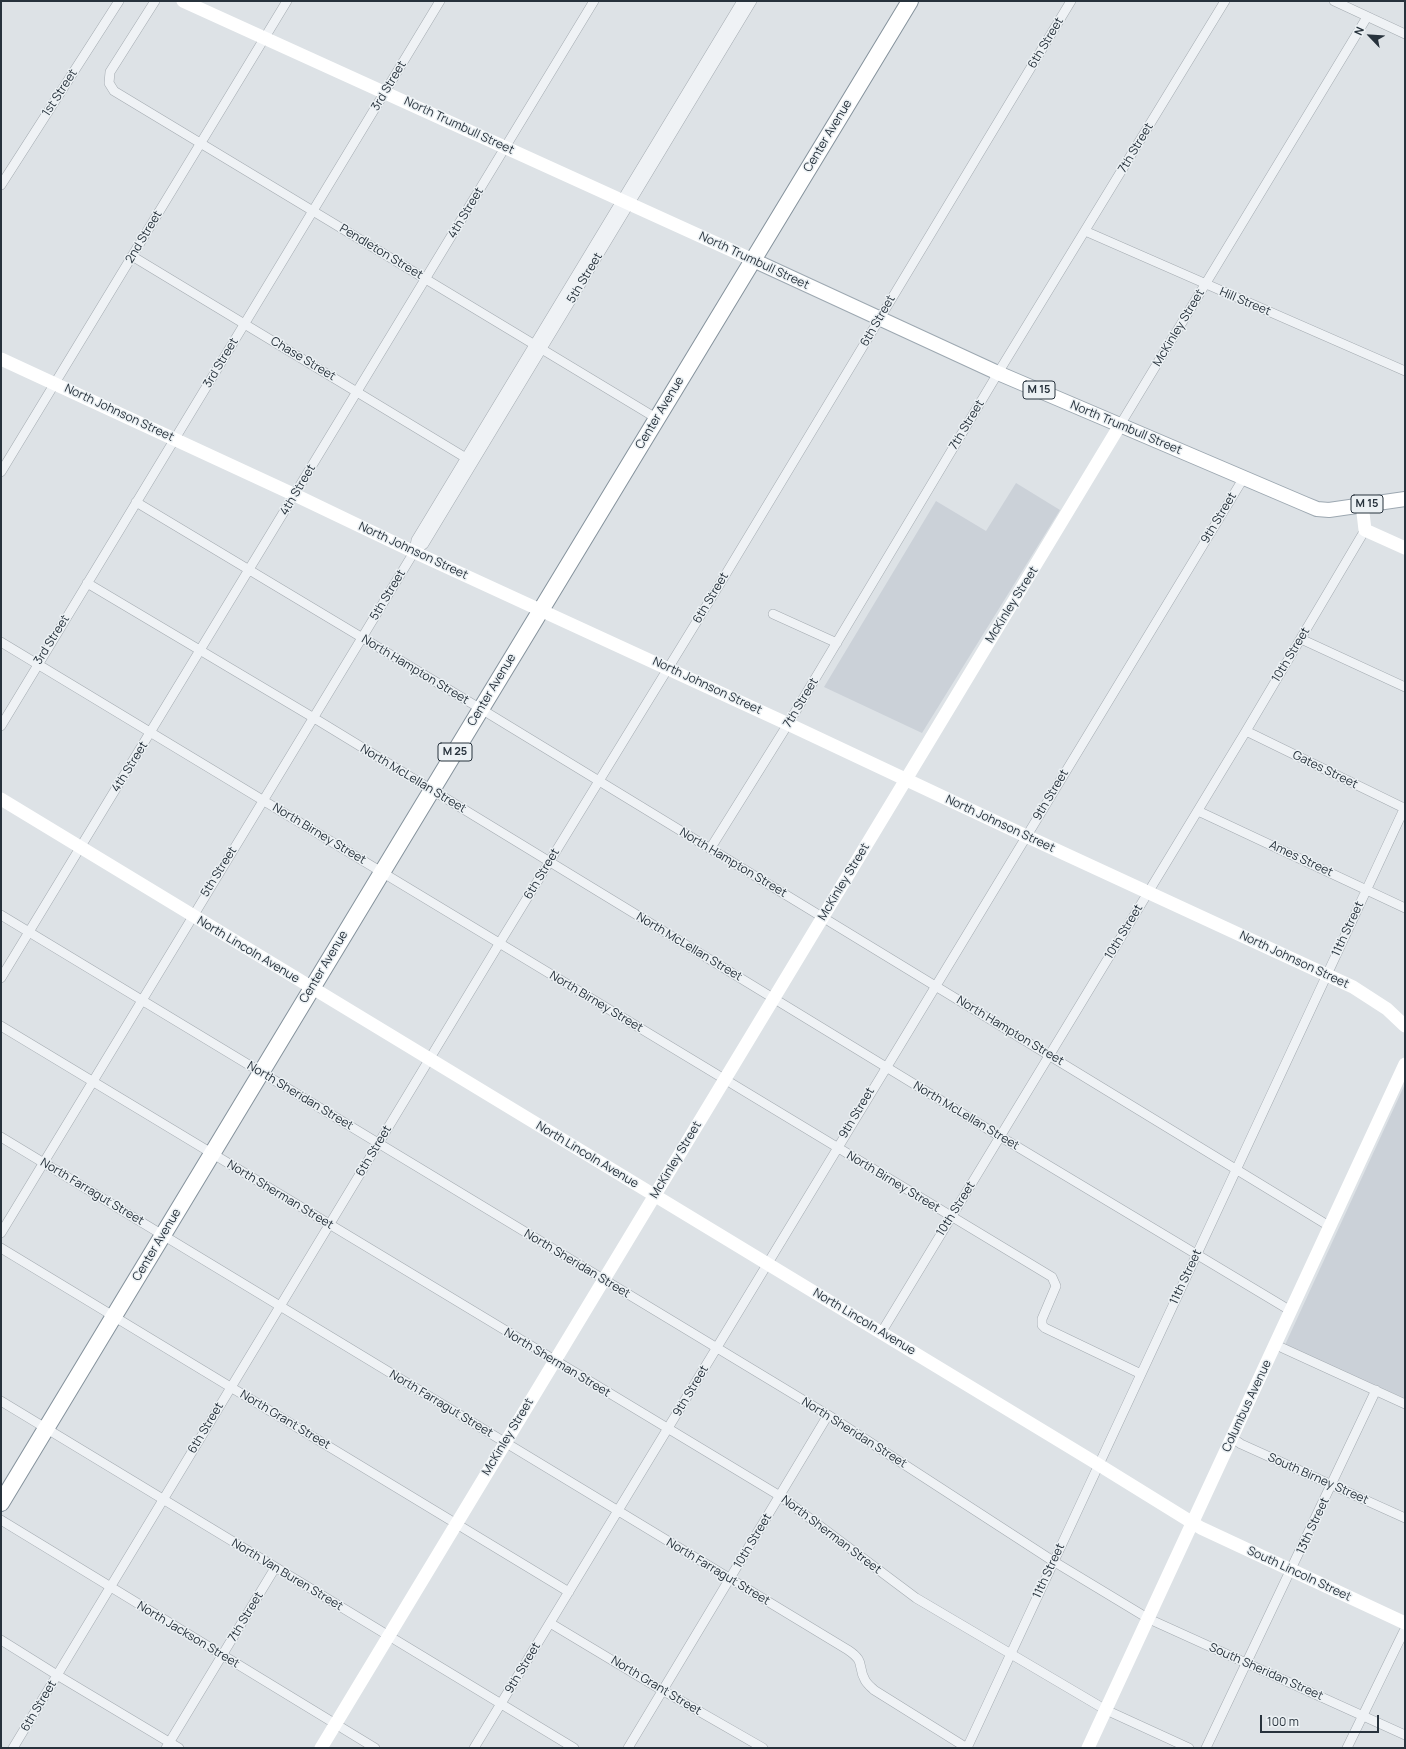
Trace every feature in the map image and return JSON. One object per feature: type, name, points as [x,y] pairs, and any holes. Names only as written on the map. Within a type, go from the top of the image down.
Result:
[{"type":"highway","name":"Center Avenue","points":[[1,1503],[114,1317],[211,1153],[542,610],[656,418],[910,1]]},
{"type":"main road","name":"North Trumbull Street","points":[[753,260],[880,320],[998,373],[1311,507],[1329,510],[1362,504]]},
{"type":"main road","name":"M 15","points":[[1362,504],[1405,499]]},
{"type":"street","name":"1st Street","points":[[1,185],[119,1]]},
{"type":"street","name":"Pendleton Street","points":[[155,1],[110,72],[109,83],[114,91],[656,418]]},
{"type":"street","name":"North Trumbull Street","points":[[183,1],[753,260]]},
{"type":"street","name":"2nd Street","points":[[1,472],[287,1]]},
{"type":"street","name":"3rd Street","points":[[1,726],[440,1]]},
{"type":"street","name":"4th Street","points":[[1,978],[296,495],[594,1]]},
{"type":"street","name":"5th Street","points":[[712,59],[742,1]]},
{"type":"street","name":"5th Street","points":[[1,1233],[414,552],[416,540],[541,350],[625,203],[712,59],[752,1]]},
{"type":"street","name":"6th Street","points":[[13,1748],[499,944],[880,320],[1071,1]]},
{"type":"street","name":"7th Street","points":[[710,849],[788,724],[998,373],[1225,1]]},
{"type":"street","points":[[1334,1],[1405,34]]},
{"type":"street","name":"McKinley Street","points":[[321,1748],[905,779],[1367,17]]},
{"type":"street","name":"5th Street","points":[[470,460],[533,345],[625,203]]},
{"type":"street","name":"Hill Street","points":[[1085,231],[1405,372]]},
{"type":"street","name":"Chase Street","points":[[132,256],[470,460]]},
{"type":"street","name":"North Johnson Street","points":[[1,359],[1353,987],[1387,1009],[1405,1026]]},
{"type":"street","name":"9th Street","points":[[474,1748],[836,1147],[1243,479]]},
{"type":"street","name":"North Hampton Street","points":[[136,502],[481,709],[1329,1226]]},
{"type":"street","points":[[1362,504],[1365,530],[1405,548]]},
{"type":"street","name":"10th Street","points":[[881,1333],[950,1217],[1198,811],[1365,530]]},
{"type":"street","name":"North McLellan Street","points":[[87,584],[314,718],[1000,1137],[1291,1311]]},
{"type":"street","points":[[773,614],[837,643]]},
{"type":"street","points":[[1301,639],[1405,687]]},
{"type":"street","name":"North Birney Street","points":[[1,642],[152,732],[263,801],[950,1217],[1052,1277],[1056,1286],[1042,1319],[1042,1324],[1045,1328],[1141,1374]]},
{"type":"street","name":"Gates Street","points":[[1246,731],[1405,808]]},
{"type":"street","name":"North Lincoln Avenue","points":[[1,799],[1194,1522]]},
{"type":"street","name":"11th Street","points":[[967,1748],[1405,808]]},
{"type":"street","name":"Ames Street","points":[[1198,811],[1405,908]]},
{"type":"street","name":"North Sheridan Street","points":[[1,916],[828,1416],[1053,1562],[1149,1619]]},
{"type":"street","name":"North Sherman Street","points":[[1,1026],[780,1496],[916,1598],[1106,1710],[1189,1748]]},
{"type":"street","name":"Columbus Avenue","points":[[1088,1748],[1405,1064]]},
{"type":"street","name":"North Farragut Street","points":[[1,1137],[852,1653],[861,1662],[864,1679],[874,1690],[967,1748]]},
{"type":"street","name":"North Grant Street","points":[[1,1248],[568,1592]]},
{"type":"street","points":[[1276,1345],[1405,1404]]},
{"type":"street","name":"13th Street","points":[[1206,1748],[1292,1571],[1376,1390]]},
{"type":"street","name":"North Van Buren Street","points":[[1,1401],[574,1748]]},
{"type":"street","name":"10th Street","points":[[628,1748],[828,1416]]},
{"type":"street","name":"South Birney Street","points":[[1232,1438],[1241,1444],[1405,1518]]},
{"type":"street","name":"North Jackson Street","points":[[1,1520],[375,1748]]},
{"type":"street","name":"South Lincoln Street","points":[[1194,1522],[1201,1528],[1405,1623]]},
{"type":"street","name":"7th Street","points":[[168,1745],[275,1568]]},
{"type":"street","name":"South Sheridan Street","points":[[1149,1619],[1405,1735]]},
{"type":"street","name":"North Grant Street","points":[[550,1623],[762,1748]]},
{"type":"street","points":[[1347,1748],[1405,1629]]},
{"type":"street","points":[[1,1640],[168,1745],[179,1748]]},
{"type":"shaded area","points":[[1016,483],[1060,510],[922,733],[824,687],[936,501],[986,531]]},
{"type":"shaded area","points":[[1405,1084],[1405,1399],[1285,1345]]}]
